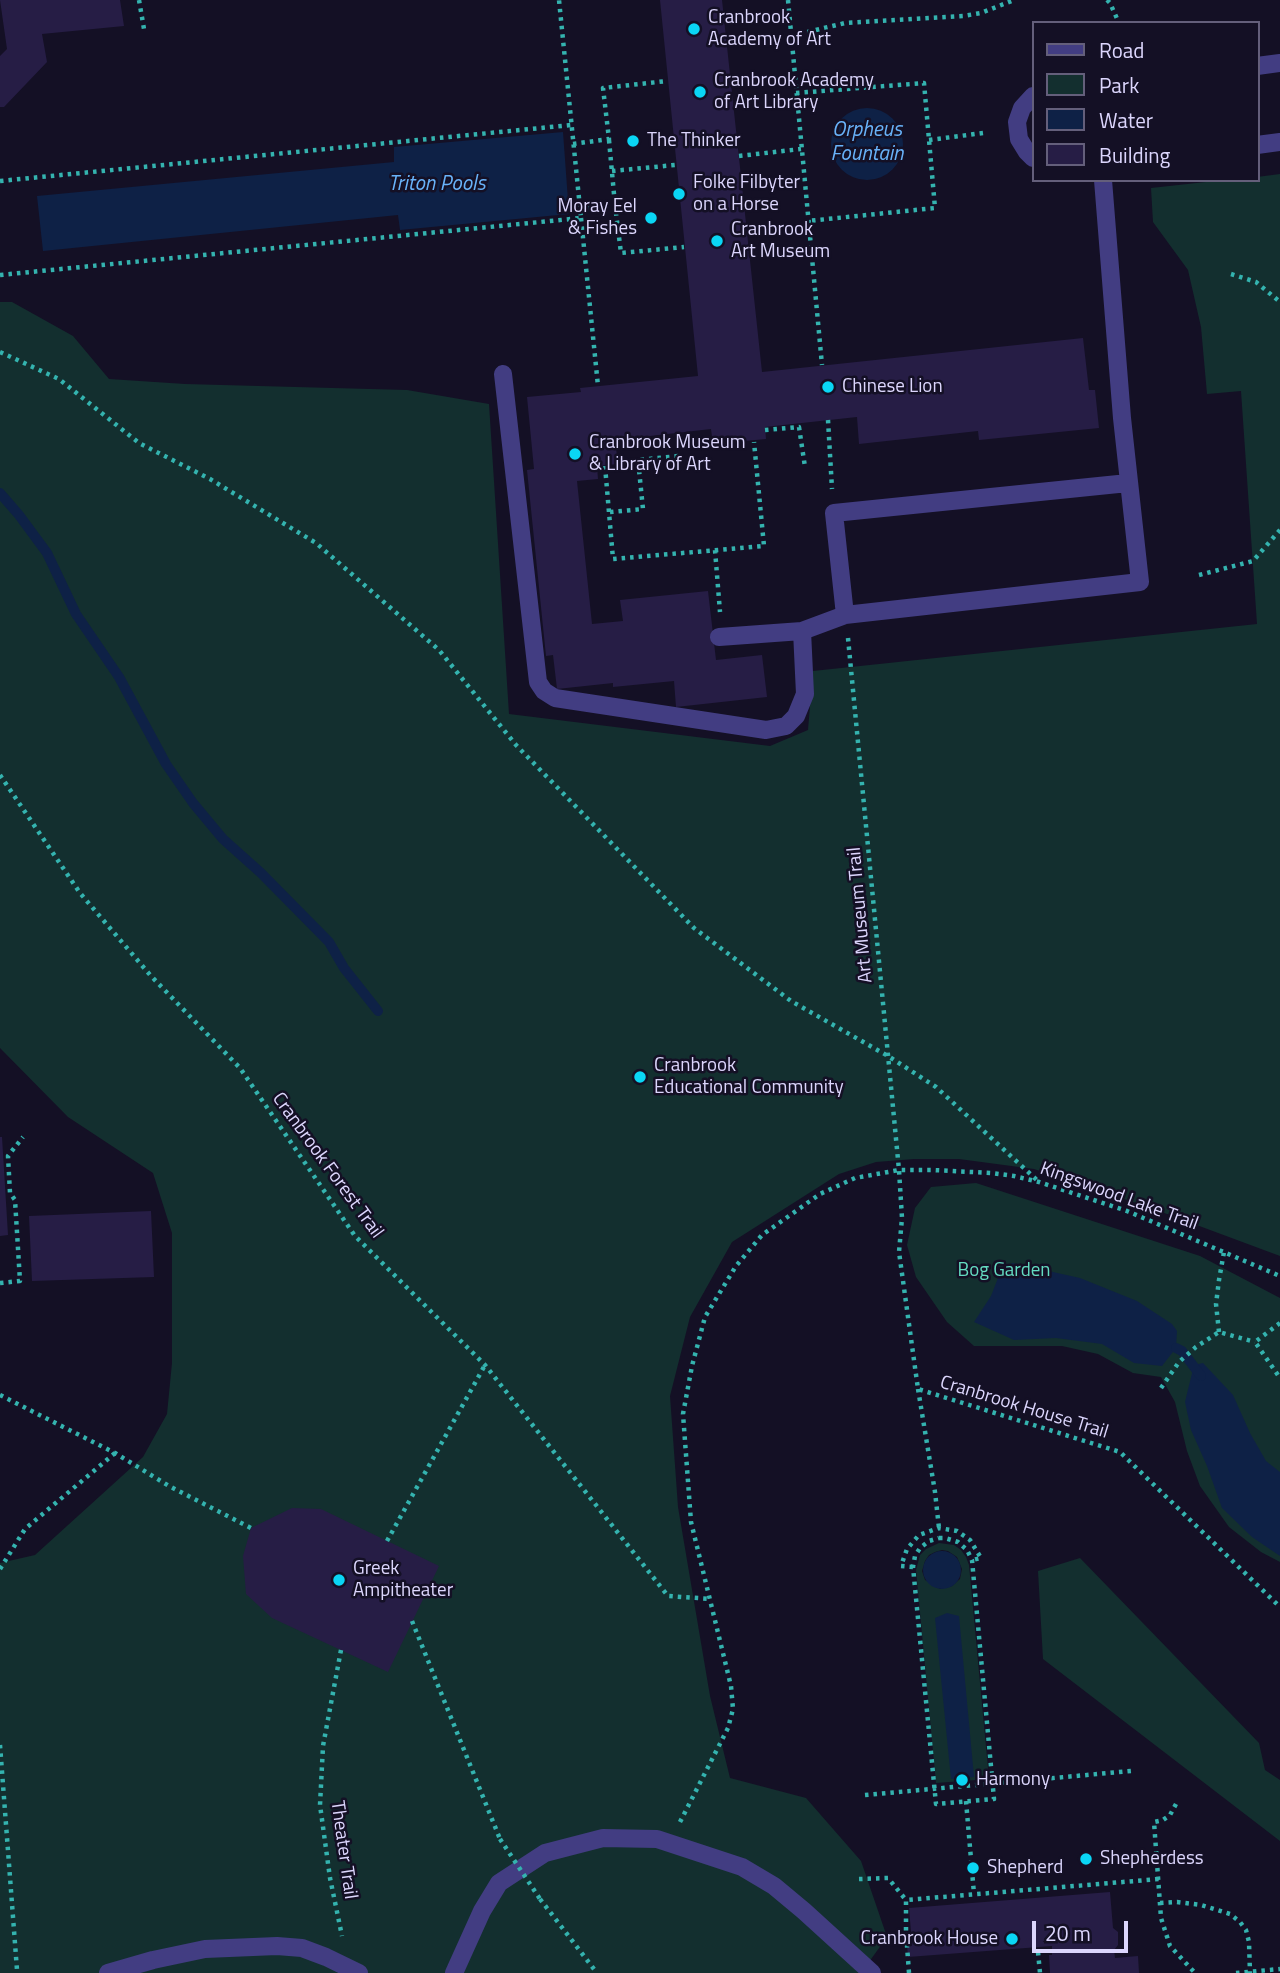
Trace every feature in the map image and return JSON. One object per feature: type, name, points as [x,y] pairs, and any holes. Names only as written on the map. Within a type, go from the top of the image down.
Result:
[{"type":"lane","points":[[1259,66],[1280,64]]},
{"type":"lane","points":[[1032,97],[1022,108],[1017,122],[1019,139],[1032,157]]},
{"type":"lane","points":[[1259,145],[1280,142]]},
{"type":"lane","points":[[721,637],[802,631],[845,615],[1140,582],[1128,483],[1103,182]]},
{"type":"lane","points":[[503,374],[538,682],[544,691],[555,698],[766,730],[786,726],[796,716],[805,694],[802,631]]},
{"type":"lane","points":[[845,615],[834,513],[1128,483]]},
{"type":"lane","points":[[454,1973],[482,1911],[499,1883],[545,1853],[603,1838],[657,1839],[742,1867],[774,1886],[872,1973]]},
{"type":"lane","points":[[108,1973],[205,1949],[277,1946],[302,1948],[326,1956],[355,1971]]},
{"type":"path","points":[[139,0],[144,29]]},
{"type":"path","points":[[559,0],[598,386]]},
{"type":"path","points":[[788,0],[822,365]]},
{"type":"path","points":[[791,36],[845,23],[972,14],[1014,0]]},
{"type":"path","points":[[1107,0],[1118,21]]},
{"type":"path","points":[[667,81],[603,88],[621,253],[684,247]]},
{"type":"path","points":[[796,93],[924,83],[935,208],[808,221]]},
{"type":"path","points":[[0,181],[570,125]]},
{"type":"path","points":[[929,140],[983,133]]},
{"type":"path","points":[[573,144],[609,139]]},
{"type":"path","points":[[739,156],[801,149]]},
{"type":"path","points":[[612,171],[676,165]]},
{"type":"path","points":[[580,209],[615,205]]},
{"type":"path","points":[[0,275],[581,218]]},
{"type":"path","points":[[1231,274],[1256,282],[1280,302]]},
{"type":"path","points":[[0,352],[59,379],[139,443],[210,480],[316,543],[439,650],[516,745],[694,928],[790,1001],[888,1056],[936,1087],[1039,1182]]},
{"type":"path","points":[[828,420],[834,513]]},
{"type":"path","points":[[765,430],[799,426],[805,467]]},
{"type":"path","points":[[605,466],[613,559],[764,546],[754,442]]},
{"type":"path","points":[[610,512],[643,509],[638,460],[679,456]]},
{"type":"path","points":[[1199,575],[1253,561],[1280,530]]},
{"type":"path","points":[[715,550],[721,637]]},
{"type":"path","name":"Art Museum Trail","points":[[851,658],[899,1170]]},
{"type":"path","name":"Cranbrook Forest Trail","points":[[0,775],[80,892],[150,976],[240,1068],[355,1236],[485,1365],[668,1596],[710,1599]]},
{"type":"path","points":[[0,1283],[20,1281],[15,1200],[10,1193],[8,1156],[23,1137]]},
{"type":"path","points":[[670,1842],[728,1728],[733,1709],[731,1686],[691,1522],[683,1414],[705,1317],[736,1266],[762,1235],[820,1194],[855,1178],[899,1170]]},
{"type":"path","name":"Kingswood Lake Trail","points":[[899,1170],[992,1173],[1039,1182],[1127,1211],[1280,1276]]},
{"type":"path","name":"Cranbrook House Trail","points":[[899,1170],[902,1218],[899,1252],[918,1389],[1121,1452],[1280,1607]]},
{"type":"path","points":[[1219,1332],[1216,1304],[1224,1252]]},
{"type":"path","points":[[1255,1342],[1280,1323]]},
{"type":"path","points":[[1161,1388],[1179,1362],[1219,1332],[1255,1342],[1280,1378]]},
{"type":"path","points":[[387,1541],[485,1365]]},
{"type":"path","points":[[918,1389],[939,1528]]},
{"type":"path","points":[[0,1395],[116,1453],[169,1486],[251,1528]]},
{"type":"path","points":[[0,1569],[25,1528],[116,1453]]},
{"type":"path","points":[[913,1567],[901,1566],[907,1549],[919,1535],[939,1528],[957,1531],[970,1540],[981,1558],[972,1560]]},
{"type":"path","points":[[939,1538],[958,1542],[967,1550],[972,1560],[994,1799],[936,1804],[913,1561],[920,1548],[939,1538]]},
{"type":"path","points":[[412,1621],[500,1839],[540,1899],[597,1973]]},
{"type":"path","name":"Theater Trail","points":[[341,1650],[323,1746],[320,1805],[330,1878],[345,1950],[355,1971]]},
{"type":"path","points":[[0,1745],[17,1970]]},
{"type":"path","points":[[865,1795],[1130,1771]]},
{"type":"path","points":[[966,1801],[974,1894]]},
{"type":"path","points":[[1176,1804],[1170,1815],[1154,1822],[1161,1918],[1170,1946],[1195,1973]]},
{"type":"path","points":[[859,1879],[888,1878],[906,1900],[909,1973]]},
{"type":"path","points":[[906,1900],[1159,1879]]},
{"type":"path","points":[[1160,1903],[1201,1905],[1230,1914],[1245,1930],[1249,1942],[1250,1972]]},
{"type":"path","points":[[1038,1952],[1040,1973]]},
{"type":"path","points":[[1236,1973],[1280,1969]]},
{"type":"green space","points":[[1280,174],[1280,1256],[1151,1208],[1034,1169],[959,1159],[876,1162],[839,1174],[732,1242],[690,1317],[670,1396],[678,1507],[710,1696],[730,1778],[806,1798],[861,1861],[887,1937],[861,1973],[0,1973],[0,1563],[35,1555],[143,1457],[167,1414],[172,1363],[172,1233],[153,1173],[68,1117],[0,1048],[0,302],[12,302],[73,336],[109,379],[185,384],[407,390],[489,404],[509,714],[770,746],[808,730],[813,671],[1257,624],[1241,391],[1207,394],[1201,327],[1188,270],[1153,222],[1151,188],[1206,182],[1259,182],[1259,177]]},
{"type":"green space","name":"Bog Garden","points":[[976,1183],[1200,1256],[1280,1298],[1280,1562],[1261,1552],[1229,1527],[1200,1486],[1187,1451],[1175,1402],[1161,1377],[1133,1373],[1098,1354],[1062,1346],[974,1346],[947,1322],[916,1277],[907,1245],[915,1208],[931,1187]]},
{"type":"green space","points":[[939,1543],[954,1545],[961,1550],[969,1565],[989,1779],[936,1783],[916,1570],[920,1555]],"holes":[[[942,1550],[957,1557],[962,1569],[960,1579],[952,1586],[940,1589],[925,1580],[922,1571],[929,1555]]]},
{"type":"green space","points":[[1080,1558],[1259,1743],[1265,1770],[1280,1780],[1280,1841],[1043,1659],[1038,1571]]},
{"type":"water","name":"Orpheus Fountain","points":[[860,108],[874,108],[893,118],[903,137],[903,151],[893,170],[874,180],[860,180],[841,170],[831,151],[831,137],[841,118]]},
{"type":"water","name":"Triton Pools","points":[[563,132],[569,214],[400,230],[398,215],[43,251],[37,196],[394,162],[394,147]]},
{"type":"water","points":[[1012,1263],[1080,1278],[1137,1301],[1172,1324],[1177,1331],[1176,1348],[1162,1366],[1134,1363],[1102,1344],[1056,1338],[1014,1340],[974,1322],[991,1296],[998,1278]]},
{"type":"water","points":[[1203,1363],[1233,1395],[1266,1461],[1280,1472],[1280,1556],[1252,1537],[1222,1508],[1191,1430],[1185,1402],[1194,1365]]},
{"type":"water","points":[[942,1551],[956,1556],[961,1570],[956,1584],[942,1589],[928,1584],[923,1570],[928,1556]]},
{"type":"water","points":[[947,1613],[959,1616],[974,1777],[951,1779],[935,1618]]},
{"type":"building","points":[[0,0],[120,0],[124,26],[42,34],[47,62],[4,107],[0,107],[0,56],[7,49]]},
{"type":"building","name":"Cranbrook Museum & Library of Art","points":[[660,0],[722,0],[762,372],[1083,338],[1089,390],[1095,390],[1099,428],[979,440],[978,431],[859,444],[857,417],[765,427],[766,439],[713,444],[711,429],[615,440],[618,464],[597,466],[598,479],[577,481],[592,624],[623,621],[620,600],[708,591],[716,660],[762,655],[767,697],[676,707],[674,681],[613,687],[613,683],[557,689],[553,655],[546,656],[527,470],[534,469],[527,397],[581,392],[580,388],[698,376]]},
{"type":"building","points":[[0,1137],[8,1235],[0,1236]]},
{"type":"building","points":[[151,1211],[154,1277],[32,1281],[29,1216]]},
{"type":"building","name":"Greek Ampitheater","points":[[292,1508],[321,1509],[439,1566],[388,1672],[272,1618],[246,1594],[243,1556],[251,1528]]},
{"type":"building","name":"Cranbrook House","points":[[1110,1892],[1113,1928],[1118,1932],[1115,1958],[1138,1956],[1139,1973],[1050,1973],[1049,1955],[1052,1955],[1052,1946],[908,1957],[906,1932],[911,1932],[909,1908]]},
{"type":"waterway","points":[[0,493],[47,553],[76,614],[119,677],[166,764],[193,803],[223,839],[329,942],[344,968],[378,1011]]},
{"type":"waterway","points":[[1176,1348],[1182,1351],[1201,1376]]},
{"type":"place","name":"Cranbrook Academy of Art","points":[[694,29]]},
{"type":"place","name":"Cranbrook Academy of Art Library","points":[[700,92]]},
{"type":"place","name":"The Thinker","points":[[633,141]]},
{"type":"place","name":"Folke Filbyter on a Horse","points":[[679,194]]},
{"type":"place","name":"Moray Eel & Fishes","points":[[651,218]]},
{"type":"place","name":"Cranbrook Art Museum","points":[[717,241]]},
{"type":"place","name":"Chinese Lion","points":[[828,387]]},
{"type":"place","name":"Cranbrook Museum & Library of Art","points":[[575,454]]},
{"type":"place","name":"Cranbrook Educational Community","points":[[640,1077]]},
{"type":"place","name":"Greek Ampitheater","points":[[339,1580]]},
{"type":"place","name":"Harmony","points":[[962,1780]]},
{"type":"place","name":"Shepherdess","points":[[1086,1859]]},
{"type":"place","name":"Shepherd","points":[[973,1868]]},
{"type":"place","name":"Cranbrook House","points":[[1012,1939]]}]
